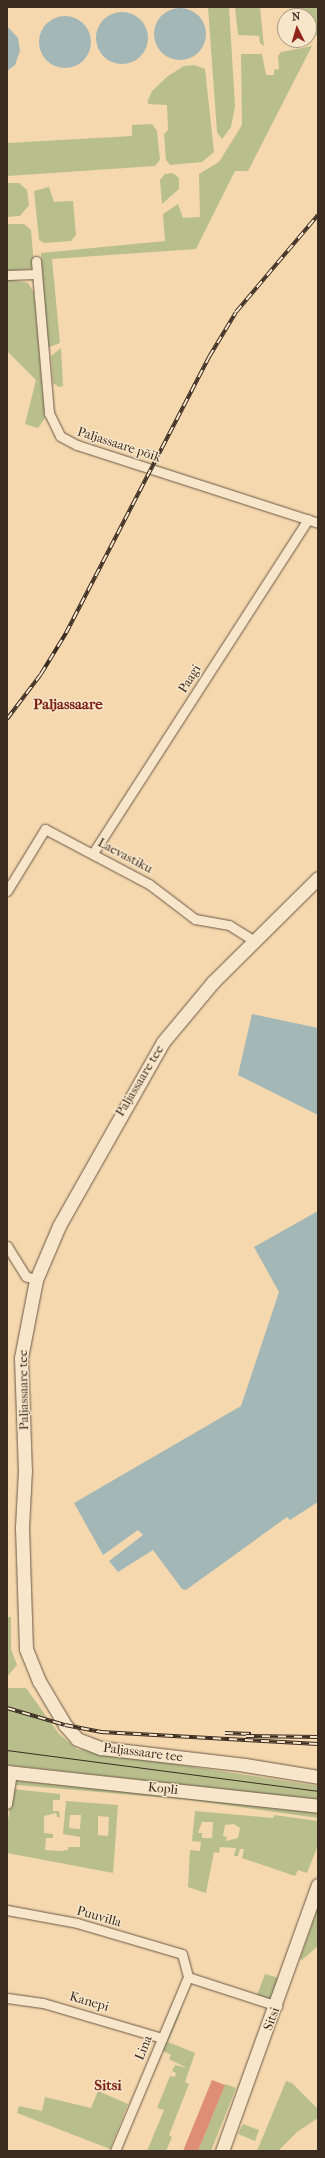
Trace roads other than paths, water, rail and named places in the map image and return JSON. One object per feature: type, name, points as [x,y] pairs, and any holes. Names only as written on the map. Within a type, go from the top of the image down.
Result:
[{"type":"street","name":"Paljassaare põik","points":[[36,261],[49,413],[60,436],[78,445],[318,523]]},
{"type":"street","points":[[7,275],[36,274]]},
{"type":"street","name":"Paagi","points":[[93,853],[308,519]]},
{"type":"street","name":"Laevastiku","points":[[7,891],[45,829],[93,853],[149,884],[195,919],[229,925],[254,940]]},
{"type":"street","name":"Paljassaare tee","points":[[318,878],[254,940],[163,1042],[60,1226],[36,1280],[21,1358],[25,1470],[22,1528],[23,1617],[31,1665],[65,1725],[77,1739],[101,1748],[245,1765],[318,1777]]},
{"type":"street","points":[[7,1246],[26,1276],[36,1280]]},
{"type":"street","name":"Paljassaare tee","points":[[245,1765],[318,1768]]},
{"type":"street","points":[[7,1804],[10,1772]]},
{"type":"street","name":"Kopli","points":[[10,1772],[318,1806]]},
{"type":"street","name":"Sitsi","points":[[222,2151],[277,2006],[318,1885]]},
{"type":"street","name":"Puuvilla","points":[[7,1910],[77,1923],[182,1954],[188,1977]]},
{"type":"street","points":[[188,1977],[277,2006]]},
{"type":"street","name":"Lina","points":[[115,2151],[188,1977]]},
{"type":"street","name":"Kanepi","points":[[7,1998],[43,2003],[162,2038]]},
{"type":"tram line","points":[[7,1750],[318,1791]]},
{"type":"railway","points":[[7,719],[41,674],[66,633],[209,357],[236,312],[318,215]]},
{"type":"railway","points":[[7,1708],[65,1725],[101,1732],[318,1744]]},
{"type":"railway","points":[[225,1733],[251,1734]]},
{"type":"railway","points":[[246,1736],[318,1737]]},
{"type":"district","name":"Paljassaare","points":[[68,705]]},
{"type":"district","name":"Sitsi","points":[[108,2086]]}]
